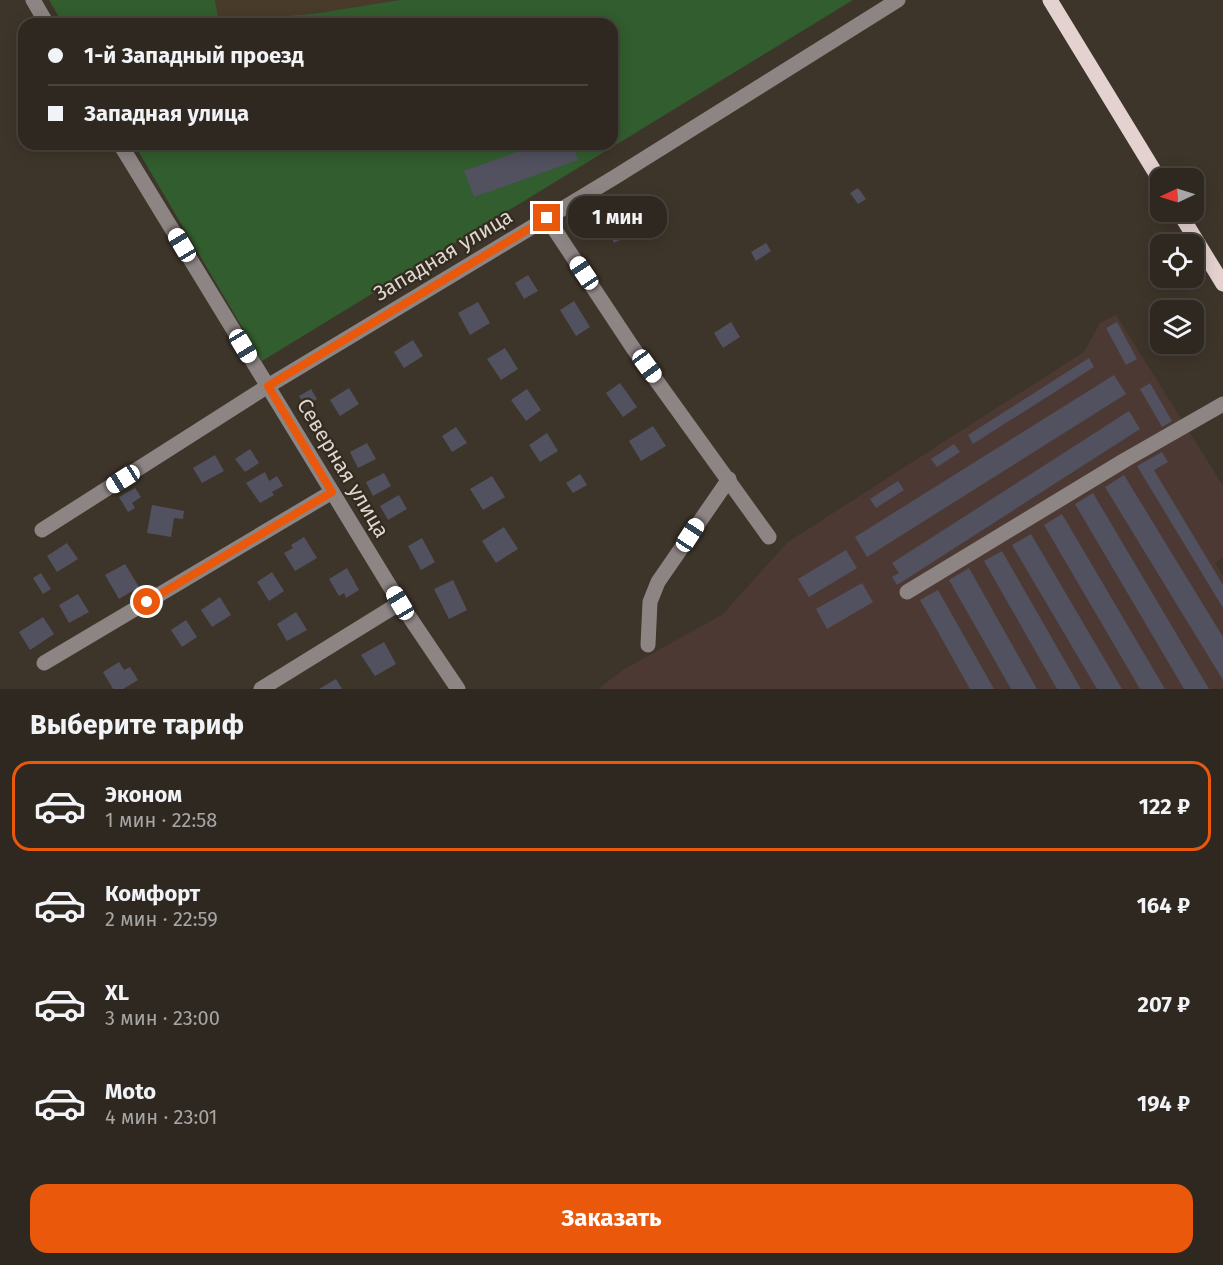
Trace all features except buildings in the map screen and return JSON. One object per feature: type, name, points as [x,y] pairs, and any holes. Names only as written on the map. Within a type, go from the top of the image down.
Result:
[{"type":"main road","points":[[1050,0],[1152,168]]},
{"type":"main road","points":[[1185,222],[1223,284]]},
{"type":"street","points":[[33,0],[44,18]]},
{"type":"street","name":"Западная улица","points":[[42,530],[268,386],[547,218],[898,0]]},
{"type":"street","name":"Северная улица","points":[[124,150],[400,603],[458,689]]},
{"type":"street","points":[[547,218],[633,348],[769,537]]},
{"type":"street","points":[[908,592],[1117,465],[1223,404]]},
{"type":"street","points":[[648,645],[650,602],[658,582],[729,479]]},
{"type":"street","points":[[44,663],[332,492]]},
{"type":"street","points":[[261,689],[400,603]]},
{"type":"shaded area","points":[[215,0],[400,0],[312,14],[218,18]]},
{"type":"shaded area","points":[[1116,315],[1223,486],[1223,557],[1215,563],[1223,576],[1223,689],[598,689],[623,670],[723,614],[788,542],[1084,352],[1100,323]]},
{"type":"green space","points":[[49,0],[215,0],[218,18],[60,18]]},
{"type":"green space","points":[[400,0],[853,0],[618,144],[618,18],[259,18],[312,14]]},
{"type":"green space","points":[[138,150],[607,150],[262,361]]},
{"type":"route","points":[[147,602],[332,492],[268,386],[547,218]]}]
